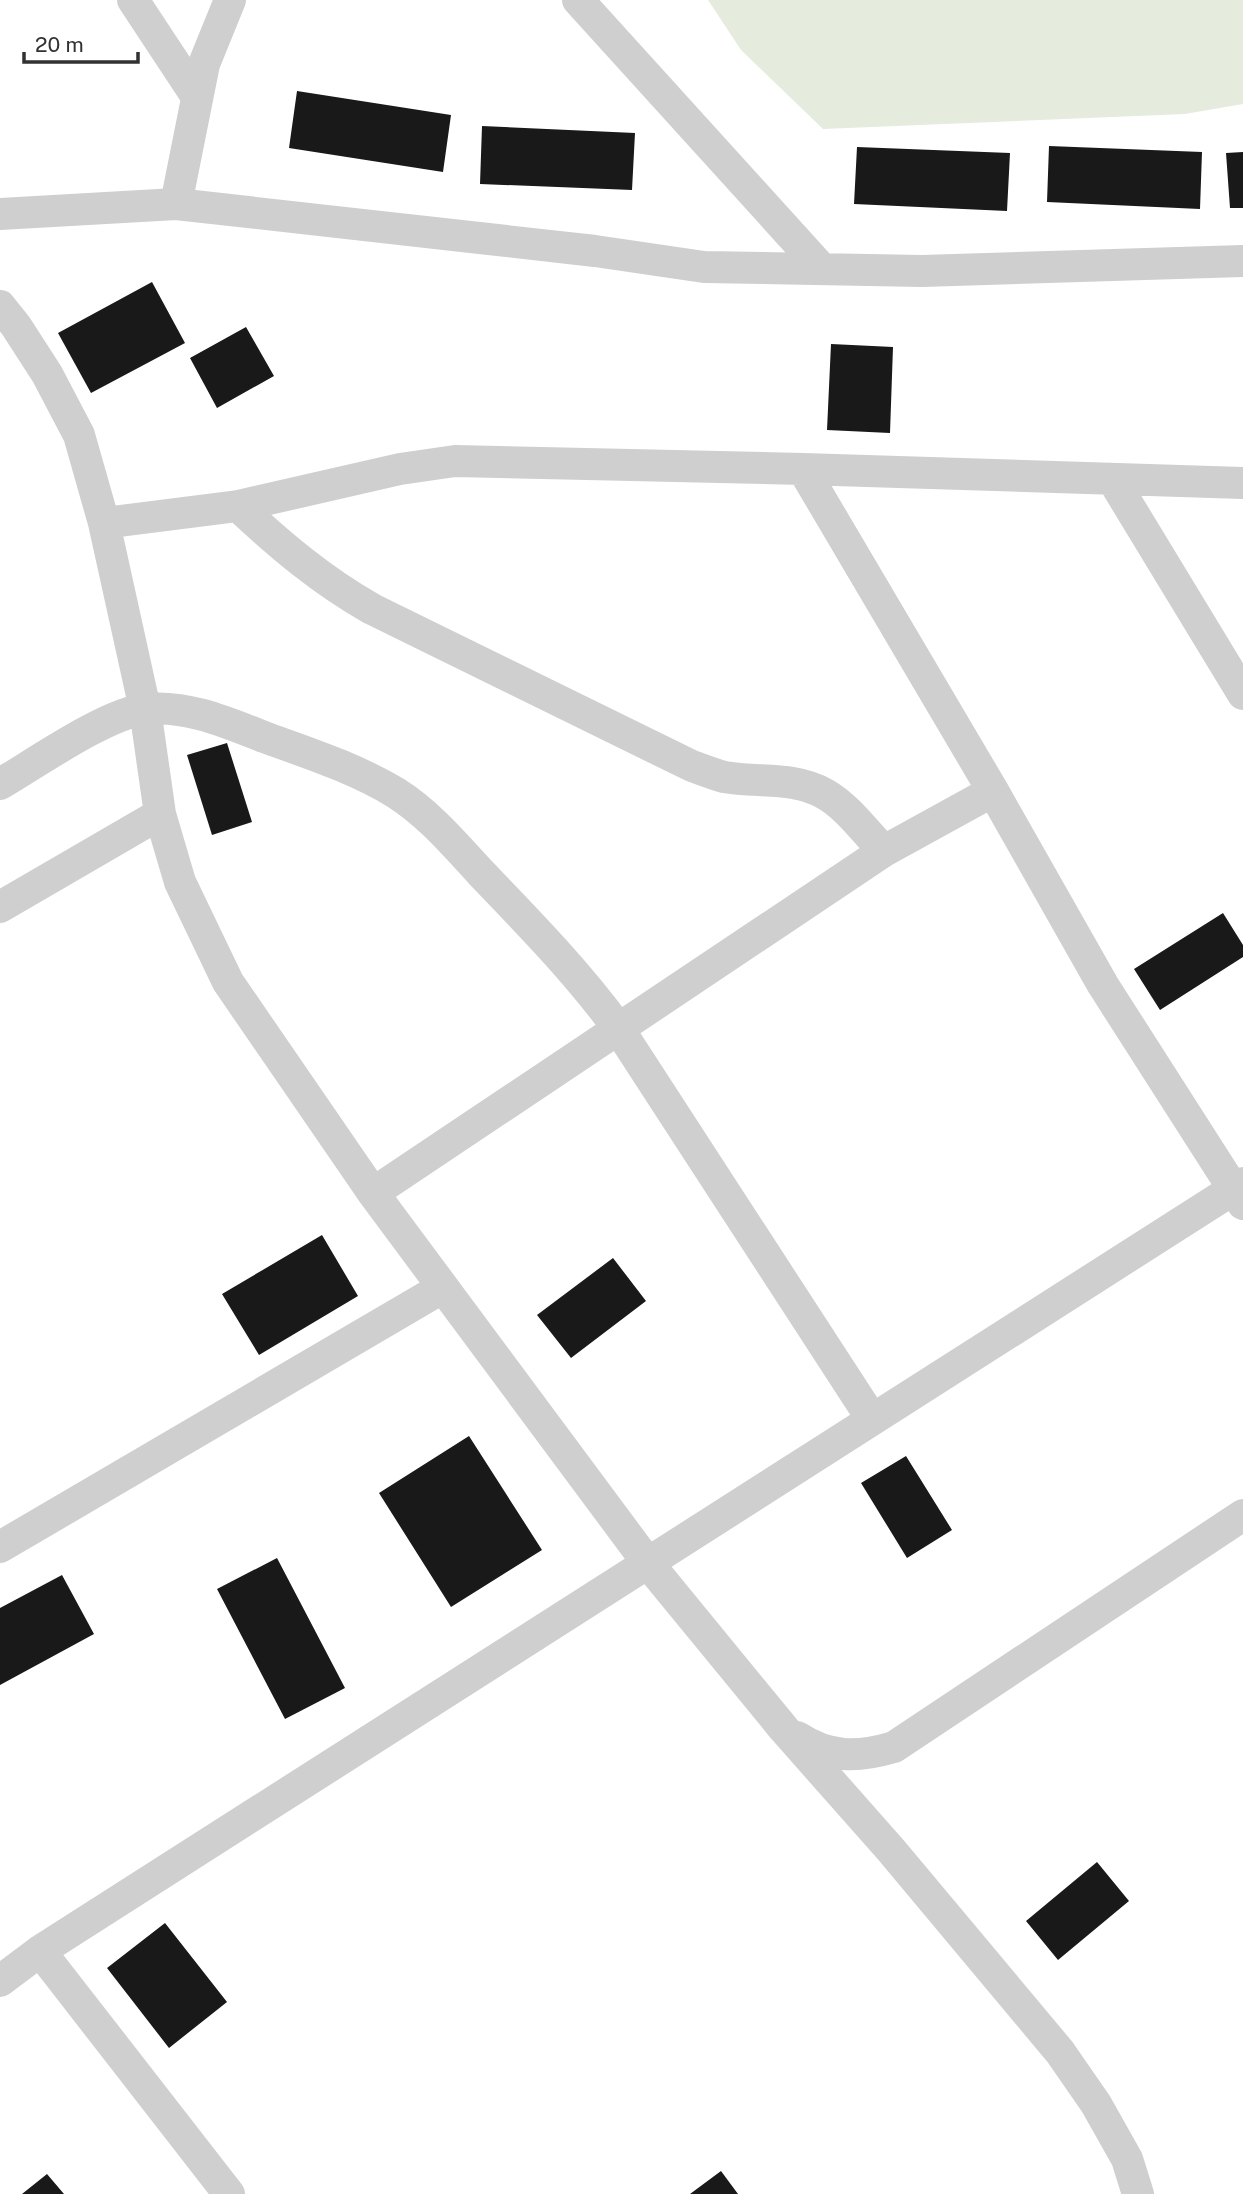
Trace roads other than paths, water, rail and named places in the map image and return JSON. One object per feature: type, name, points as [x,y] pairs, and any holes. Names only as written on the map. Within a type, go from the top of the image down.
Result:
[{"type":"street","points":[[133,0],[197,97]]},
{"type":"street","points":[[176,204],[204,64],[230,0]]},
{"type":"street","points":[[578,0],[822,269]]},
{"type":"street","points":[[0,215],[176,204],[595,251],[704,267],[922,271],[1243,261]]},
{"type":"street","points":[[0,306],[47,374],[79,435],[104,523],[145,709],[160,814],[180,882],[228,982],[373,1193],[647,1562],[784,1729],[891,1850],[1059,2052],[1096,2104],[1126,2159],[1138,2194]]},
{"type":"street","points":[[104,523],[238,506],[400,469],[455,461],[1243,483]]},
{"type":"street","points":[[0,1981],[40,1951],[872,1419],[1240,1193],[1103,985],[993,791],[803,469]]},
{"type":"street","points":[[1113,480],[1243,694]]},
{"type":"street","points":[[238,506],[297,559],[335,588],[372,608],[692,766],[722,776],[775,780],[825,793],[884,851]]},
{"type":"street","points":[[0,784],[106,722],[145,709],[184,710],[205,715],[333,763],[398,795],[448,838],[565,961],[618,1028],[872,1419]]},
{"type":"street","points":[[373,1193],[884,851],[993,791]]},
{"type":"street","points":[[0,907],[160,814]]},
{"type":"street","points":[[0,1547],[442,1287]]},
{"type":"street","points":[[784,1729],[812,1747],[846,1756],[869,1755],[894,1747],[1243,1515]]},
{"type":"street","points":[[40,1951],[229,2194]]}]
